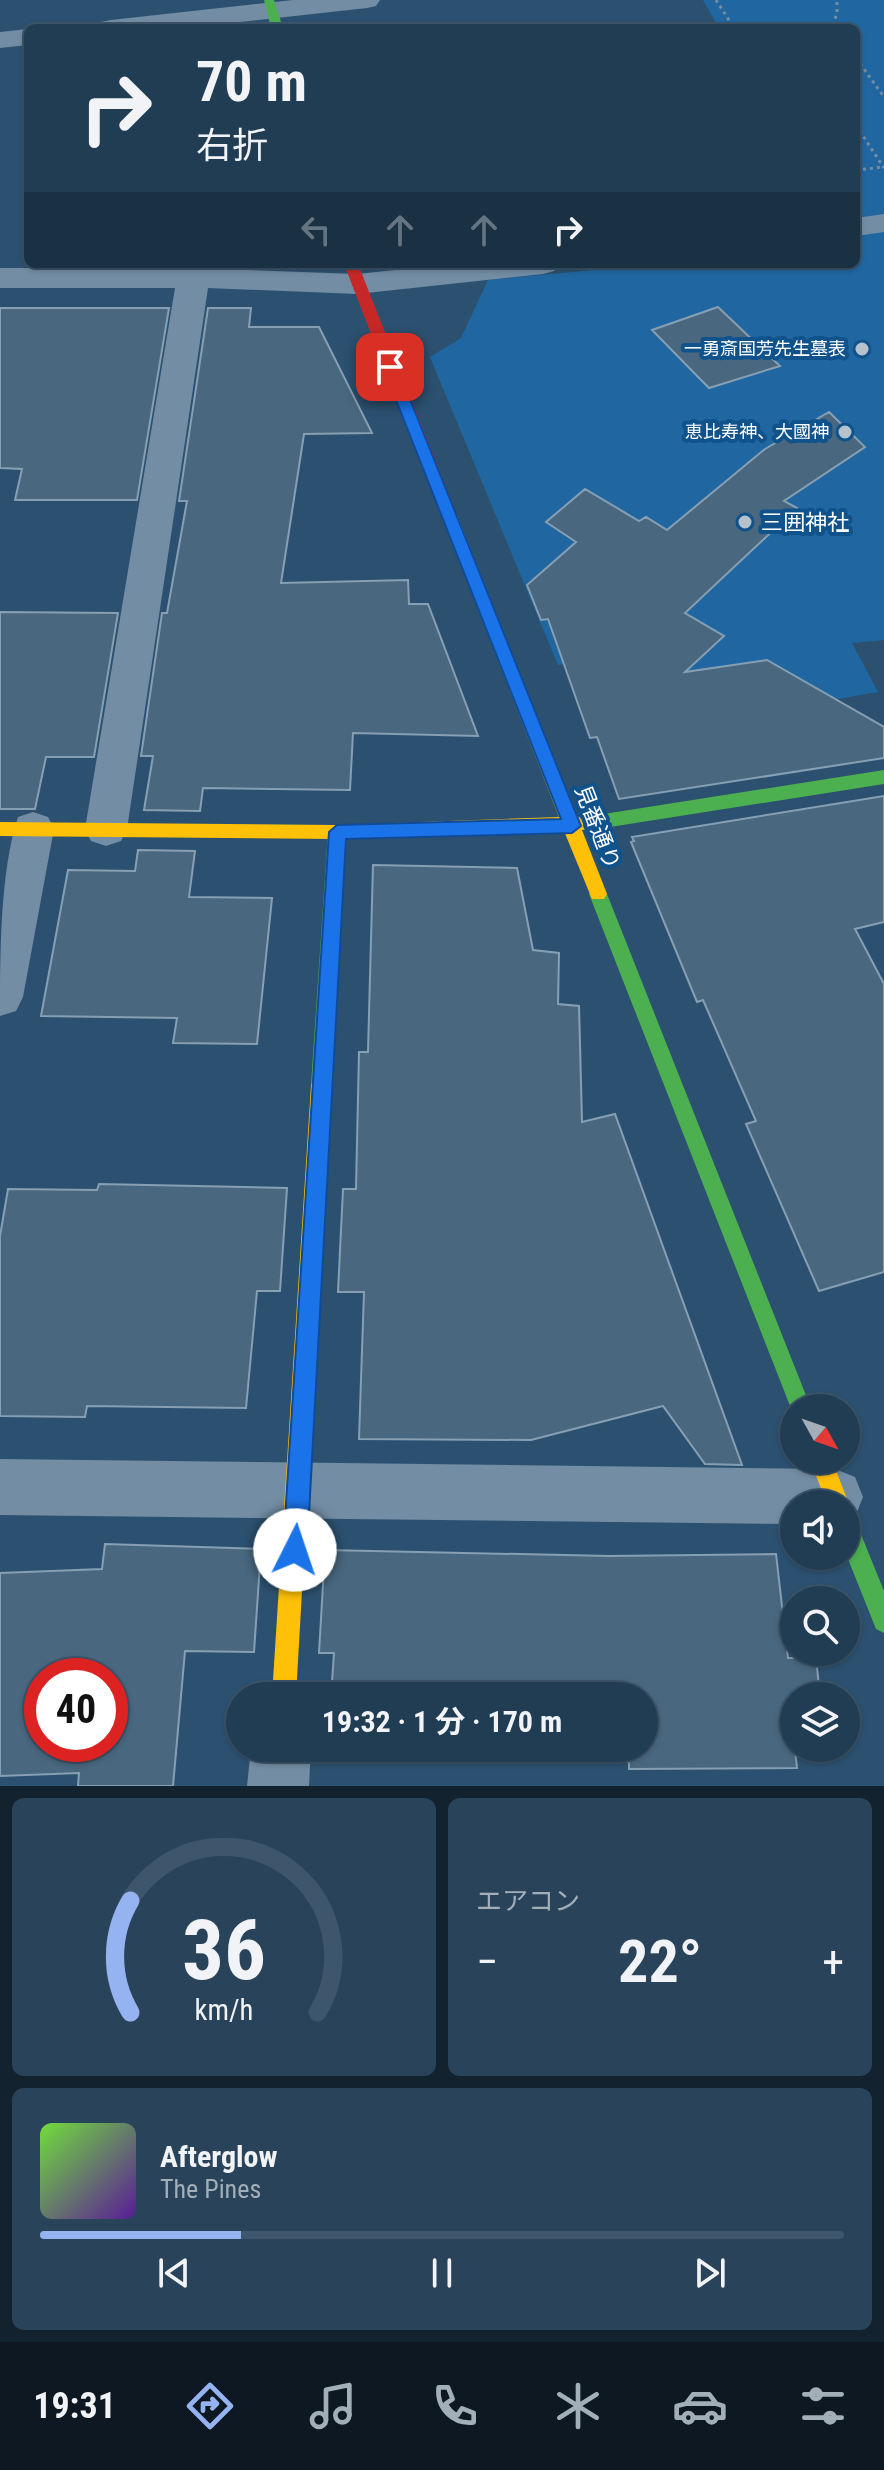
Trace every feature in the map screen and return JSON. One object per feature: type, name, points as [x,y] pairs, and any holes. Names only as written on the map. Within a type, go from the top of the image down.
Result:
[{"type":"street","points":[[154,24],[367,0]]},
{"type":"street","points":[[0,40],[24,37]]},
{"type":"street","points":[[860,226],[884,223]]},
{"type":"street","points":[[0,278],[193,278],[467,268]]},
{"type":"street","name":"見番通り","points":[[354,274],[795,1394]]},
{"type":"street","points":[[106,829],[193,278]]},
{"type":"street","points":[[0,997],[17,829],[337,832],[572,826],[884,777]]},
{"type":"street","points":[[285,1682],[337,832]]},
{"type":"street","points":[[0,1487],[780,1495]]},
{"type":"street","points":[[860,1560],[884,1621]]},
{"type":"street","points":[[278,1786],[280,1762]]},
{"type":"path","points":[[716,0],[731,24]]},
{"type":"path","points":[[834,24],[837,0]]},
{"type":"path","points":[[860,64],[884,97]]},
{"type":"path","points":[[860,131],[884,167],[860,170]]},
{"type":"shaded area","points":[[703,0],[884,0],[884,640],[852,643],[878,692],[739,716],[588,662],[558,665],[430,357],[461,338],[488,280],[616,268],[860,268],[860,24],[717,24]]},
{"type":"building","points":[[718,307],[780,366],[709,388],[652,330]]},
{"type":"building","points":[[0,308],[169,308],[137,500],[15,500],[22,469],[0,468]]},
{"type":"building","points":[[208,308],[251,308],[249,327],[319,327],[372,433],[304,434],[281,583],[408,580],[409,604],[428,604],[478,736],[353,733],[350,790],[203,788],[200,811],[144,810],[153,756],[141,756],[162,613],[167,613],[187,501],[179,501]]},
{"type":"building","points":[[829,412],[865,447],[784,501],[797,508],[685,613],[724,636],[685,672],[767,660],[884,727],[884,758],[619,799],[597,737],[590,738],[548,619],[541,620],[527,585],[576,542],[546,522],[585,489],[639,521],[646,517],[667,530],[765,449]]},
{"type":"building","points":[[0,612],[118,613],[94,757],[46,757],[35,809],[0,809]]},
{"type":"building","points":[[884,796],[884,922],[855,929],[884,984],[884,1272],[819,1291],[746,1124],[756,1121],[703,1000],[697,1002],[631,842],[634,841],[632,837]]},
{"type":"building","points":[[138,850],[195,851],[189,897],[272,898],[257,1044],[173,1043],[177,1018],[41,1016],[68,870],[135,871]]},
{"type":"building","points":[[373,865],[517,868],[533,950],[559,953],[558,1004],[579,1006],[582,1122],[615,1114],[742,1465],[705,1464],[663,1406],[531,1440],[359,1439],[364,1292],[338,1292],[343,1189],[356,1189],[359,1052],[368,1052]]},
{"type":"building","points":[[99,1184],[287,1188],[280,1291],[257,1291],[246,1408],[87,1406],[85,1417],[0,1416],[0,1236],[8,1189],[97,1190]]},
{"type":"building","points":[[105,1544],[261,1549],[254,1652],[185,1651],[173,1786],[78,1786],[79,1773],[0,1776],[0,1573],[102,1569]]},
{"type":"building","points":[[325,1550],[609,1556],[776,1554],[780,1589],[780,1666],[817,1666],[819,1682],[780,1682],[780,1762],[796,1762],[797,1768],[629,1769],[629,1762],[658,1762],[658,1682],[332,1682],[334,1653],[319,1653]]},
{"type":"traffic: fast","points":[[269,0],[276,24]]},
{"type":"traffic: fast","points":[[591,823],[884,777]]},
{"type":"traffic: fast","points":[[321,1085],[337,832]]},
{"type":"traffic: fast","points":[[598,894],[794,1394]]},
{"type":"traffic: fast","points":[[860,1560],[884,1621]]},
{"type":"traffic: slow","points":[[450,517],[598,894]]},
{"type":"traffic: slow","points":[[0,829],[337,832],[591,823]]},
{"type":"traffic: slow","points":[[285,1682],[321,1085]]},
{"type":"traffic: slow","points":[[826,1474],[833,1490]]},
{"type":"traffic: jam","points":[[353,268],[450,517]]},
{"type":"place","name":"一勇斎国芳先生墓表","points":[[862,349]]},
{"type":"place","name":"恵比寿神、大國神","points":[[845,432]]},
{"type":"place","name":"三囲神社","points":[[745,522]]},
{"type":"route","points":[[295,1550],[337,832],[572,826],[390,367]]}]
